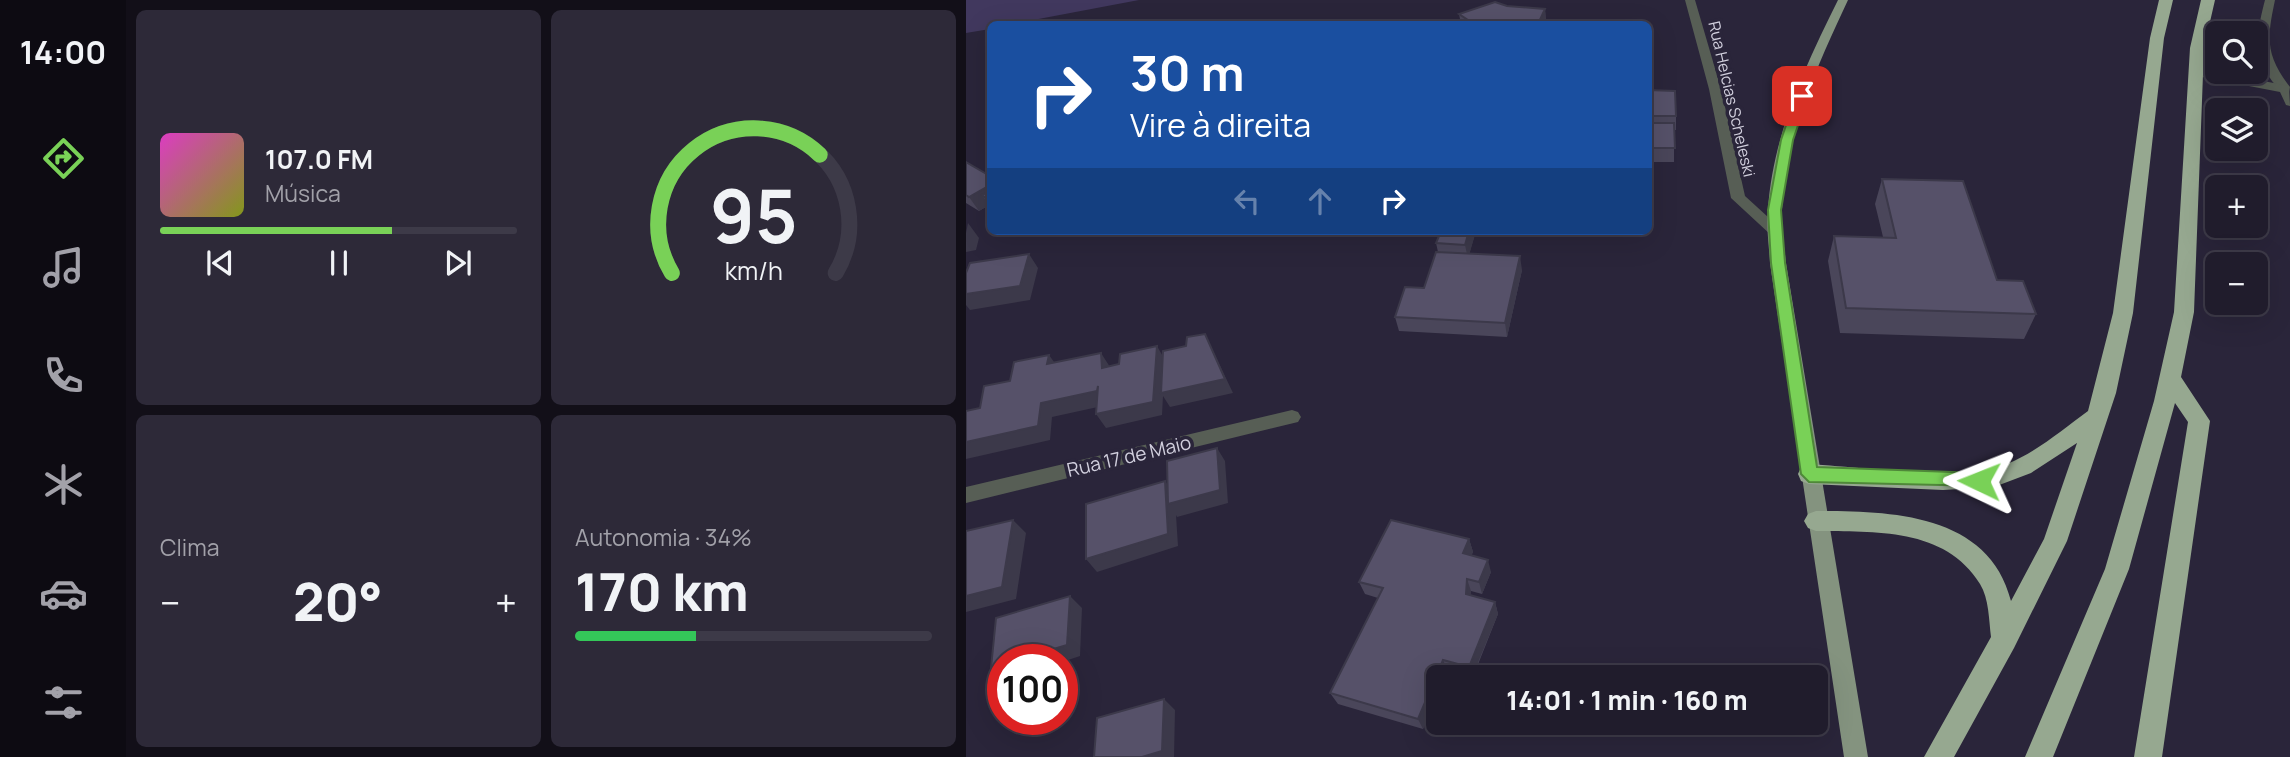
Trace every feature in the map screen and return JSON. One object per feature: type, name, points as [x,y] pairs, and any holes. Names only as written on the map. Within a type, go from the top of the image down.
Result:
[{"type":"highway","points":[[1937,757],[2005,639],[2055,541],[2097,416],[2123,313],[2157,38],[2166,0]]},
{"type":"highway","points":[[2039,757],[2117,569],[2170,378],[2183,312],[2197,48],[2208,0]]},
{"type":"highway","points":[[2148,757],[2199,421],[2170,378]]},
{"type":"highway","points":[[1809,474],[1979,481],[2010,473],[2044,454],[2097,416]]},
{"type":"highway","points":[[1816,521],[1906,523],[1941,535],[1969,553],[1991,577],[2005,639]]},
{"type":"main road","points":[[1843,0],[1816,52],[1787,140],[1775,210],[1778,263],[1809,474],[1856,757]]},
{"type":"street","name":"Rua Helcias Scheleski","points":[[1690,0],[1715,89],[1738,198],[1776,232]]},
{"type":"street","points":[[2270,0],[2263,32],[2265,65],[2285,89],[2290,102]]},
{"type":"street","points":[[2196,72],[2285,89]]},
{"type":"street","name":"Rua 17 de Maio","points":[[966,495],[1292,417]]},
{"type":"shaded area","points":[[966,0],[1139,0],[1028,21],[987,21],[987,30],[966,33]]},
{"type":"building","points":[[1495,2],[1507,6],[1545,9],[1539,21],[1470,21],[1459,14]]},
{"type":"building","points":[[1652,90],[1675,91],[1676,116],[1652,116]]},
{"type":"building","points":[[1652,123],[1674,123],[1675,148],[1652,148]]},
{"type":"building","points":[[966,162],[987,174],[987,187],[969,197],[966,195]]},
{"type":"building","points":[[1882,179],[1963,181],[1997,280],[2023,281],[2036,314],[1846,308],[1834,236],[1896,238]]},
{"type":"building","points":[[1439,235],[1468,235],[1465,245],[1436,243]]},
{"type":"building","points":[[1436,252],[1520,256],[1505,323],[1395,317],[1405,287],[1424,288]]},
{"type":"building","points":[[1029,254],[1020,286],[966,294],[966,273],[970,263]]},
{"type":"building","points":[[1205,334],[1225,379],[1161,393],[1163,351],[1186,346],[1187,337]]},
{"type":"building","points":[[1157,346],[1153,402],[1096,414],[1098,386],[1097,391],[1041,403],[1038,426],[966,442],[966,411],[980,408],[984,386],[1010,381],[1014,362],[1049,355],[1047,364],[1101,353],[1102,368],[1119,364],[1120,354]]},
{"type":"building","points":[[1217,448],[1220,490],[1168,504],[1167,461]]},
{"type":"building","points":[[1165,481],[1168,534],[1086,559],[1086,504]]},
{"type":"building","points":[[1013,520],[1002,587],[966,596],[966,531]]},
{"type":"building","points":[[1391,520],[1469,539],[1463,553],[1488,560],[1479,582],[1467,579],[1466,594],[1495,602],[1470,665],[1443,660],[1441,665],[1426,665],[1426,700],[1418,719],[1330,693],[1383,588],[1359,582]]},
{"type":"building","points":[[1070,596],[1067,644],[993,644],[996,618]]},
{"type":"building","points":[[1164,699],[1162,751],[1142,757],[1094,757],[1097,718]]},
{"type":"route","points":[[1802,96],[1787,140],[1775,210],[1778,263],[1809,474],[1979,481]]}]
